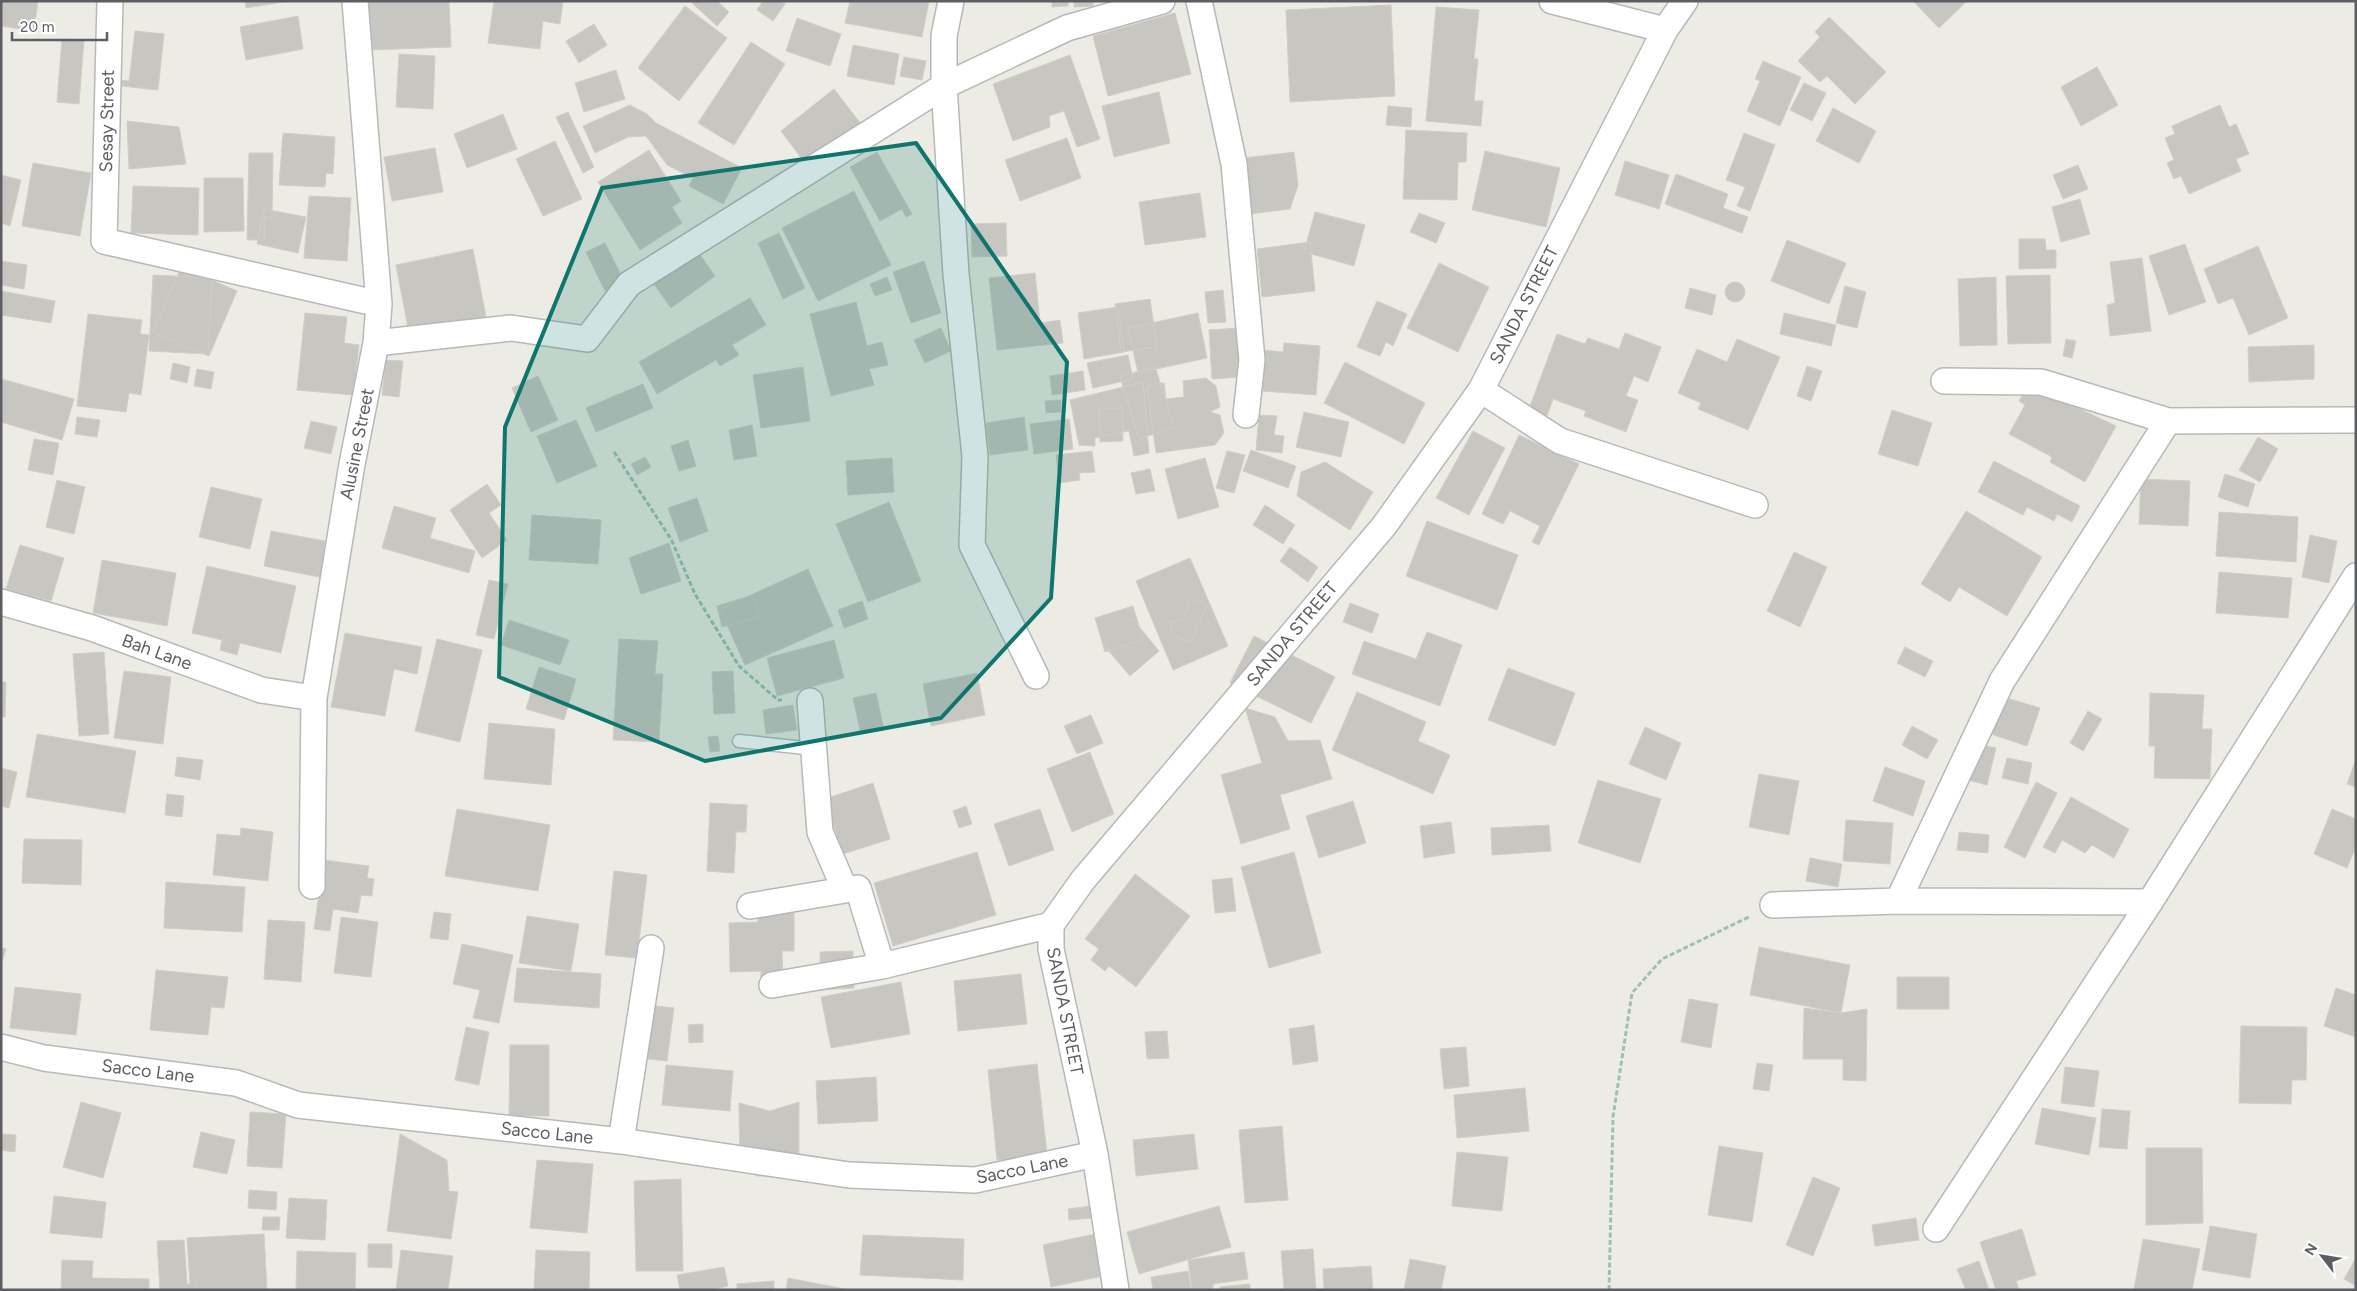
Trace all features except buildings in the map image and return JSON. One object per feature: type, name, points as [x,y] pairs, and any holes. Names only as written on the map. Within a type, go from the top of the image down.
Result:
[{"type":"street","name":"Sesay Street","points":[[110,1],[104,241],[379,304]]},
{"type":"street","name":"Alusine Street","points":[[312,886],[314,698],[352,464],[376,343],[379,304],[355,1]]},
{"type":"street","points":[[951,1],[944,36],[944,86],[956,274],[975,456],[972,545],[1036,676]]},
{"type":"street","points":[[376,343],[511,328],[587,339],[629,284],[944,86],[1067,28],[1162,1]]},
{"type":"street","points":[[1199,1],[1234,164],[1252,360],[1246,415]]},
{"type":"street","points":[[1552,1],[1665,30]]},
{"type":"street","name":"SANDA STREET","points":[[1116,1290],[1095,1154],[1051,950],[1051,925],[1083,880],[1384,526],[1481,390],[1665,30],[1685,1]]},
{"type":"street","points":[[1944,381],[2041,382],[2168,421],[2356,420]]},
{"type":"street","points":[[1481,390],[1560,440],[1755,505]]},
{"type":"street","points":[[1898,901],[2002,681],[2168,421]]},
{"type":"street","points":[[1936,1229],[2150,902],[2356,576]]},
{"type":"street","name":"Bah Lane","points":[[1,602],[92,628],[261,690],[314,698]]},
{"type":"street","points":[[810,701],[820,832],[845,890]]},
{"type":"street","points":[[750,906],[858,888],[882,966]]},
{"type":"street","points":[[1773,905],[1898,901],[2150,902]]},
{"type":"street","points":[[772,985],[882,966],[1051,925]]},
{"type":"street","points":[[621,1141],[651,948]]},
{"type":"street","name":"Sacco Lane","points":[[1,1047],[44,1058],[236,1083],[298,1105],[621,1141],[849,1175],[975,1180],[1095,1154]]},
{"type":"lane","points":[[739,741],[815,748]]},
{"type":"path","points":[[614,452],[671,540],[695,594],[739,666],[778,700],[810,701]]},
{"type":"path","points":[[1609,1290],[1613,1117],[1632,994],[1662,959],[1773,905]]},
{"type":"highlighted area","points":[[916,143],[1067,362],[1051,598],[941,718],[705,761],[499,677],[505,427],[602,188]]}]
